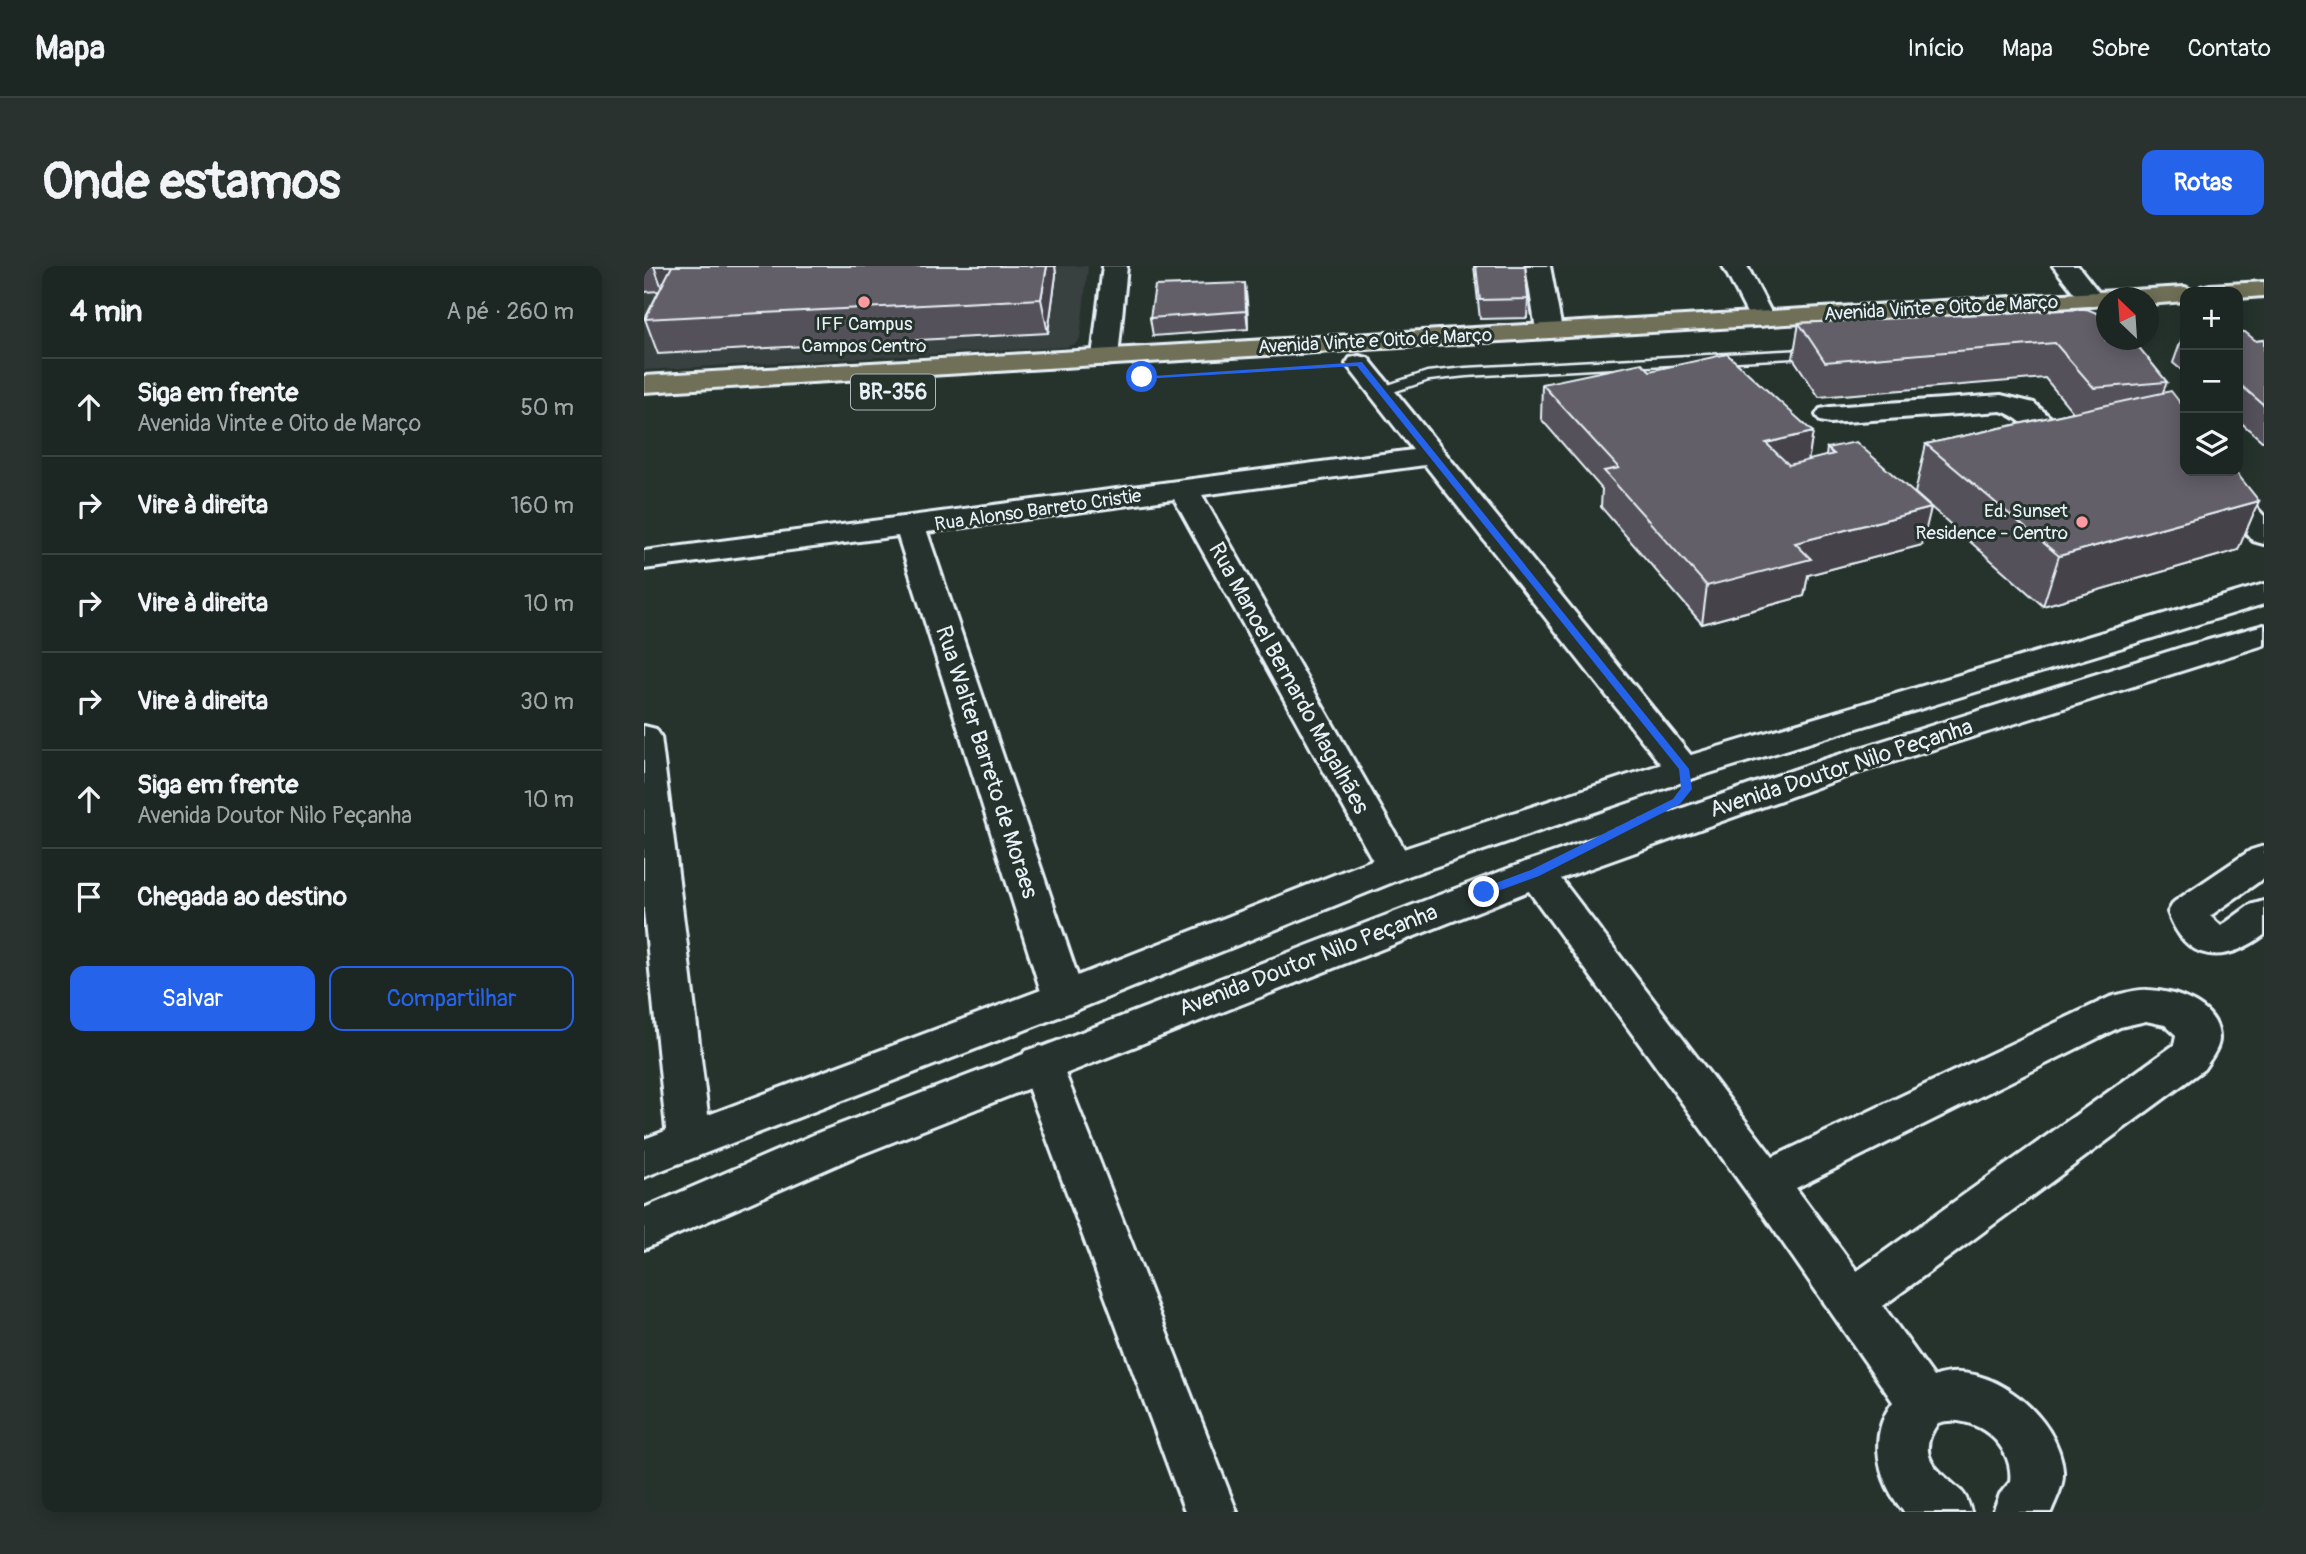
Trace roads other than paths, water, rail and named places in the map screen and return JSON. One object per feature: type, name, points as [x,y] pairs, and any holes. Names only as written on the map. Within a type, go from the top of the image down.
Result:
[{"type":"main road","points":[[2243,290],[2264,289]]},
{"type":"main road","points":[[2159,296],[2180,294]]},
{"type":"main road","name":"Avenida Vinte e Oito de Março","points":[[644,384],[2096,299]]},
{"type":"main road","points":[[2243,308],[2264,307]]},
{"type":"main road","name":"Avenida Vinte e Oito de Março","points":[[644,407],[2096,324]]},
{"type":"main road","points":[[863,394],[930,383],[1076,372],[1099,367],[1105,357]]},
{"type":"street","points":[[1105,357],[1115,266]]},
{"type":"street","points":[[1538,266],[1549,330]]},
{"type":"street","points":[[1735,266],[1761,318]]},
{"type":"street","points":[[2065,266],[2096,296]]},
{"type":"street","points":[[1359,364],[1684,769],[1687,789],[1677,801],[1535,873],[1766,1181],[1924,1405]]},
{"type":"street","points":[[1830,415],[2013,404],[2082,443],[2037,452]]},
{"type":"street","points":[[1934,408],[1974,434]]},
{"type":"street","name":"Rua Alonso Barreto Cristie","points":[[644,560],[1432,456]]},
{"type":"street","points":[[2212,476],[2264,535]]},
{"type":"street","name":"Rua Manoel Bernardo Magalhães","points":[[1184,490],[1395,866]]},
{"type":"street","name":"Rua Walter Barreto de Moraes","points":[[909,527],[1065,998]]},
{"type":"street","name":"Avenida Doutor Nilo Peçanha","points":[[644,1158],[1065,998],[1395,866],[1684,769],[2264,594]]},
{"type":"street","points":[[2195,654],[2175,638],[2176,632],[2264,606]]},
{"type":"street","name":"Avenida Doutor Nilo Peçanha","points":[[644,1229],[836,1145],[1040,1063],[1535,873],[1838,767],[2195,654],[2264,635]]},
{"type":"street","points":[[644,737],[689,1139]]},
{"type":"street","points":[[2264,859],[2188,912],[2190,919],[2201,932],[2215,942],[2231,939],[2264,915]]},
{"type":"street","points":[[836,1145],[827,1111],[840,1097],[958,1051],[1065,998]]},
{"type":"street","points":[[1766,1181],[2110,1013],[2146,1005],[2178,1011],[2196,1029],[2198,1042],[2189,1057],[1853,1301]]},
{"type":"street","points":[[1040,1063],[1211,1512]]},
{"type":"street","points":[[1945,1512],[1927,1500],[1912,1480],[1903,1459],[1903,1437],[1910,1419],[1924,1405],[1941,1398],[1961,1396],[1982,1401],[2003,1412],[2019,1427],[2032,1446],[2037,1465],[2036,1485],[2028,1503],[2019,1512]]},
{"type":"lane","points":[[1381,392],[1413,379],[1440,374],[1837,353]]},
{"type":"place","name":"IFF Campus Campos Centro","points":[[864,302]]},
{"type":"place","name":"Ed. Sunset Residence - Centro","points":[[2082,522]]}]
